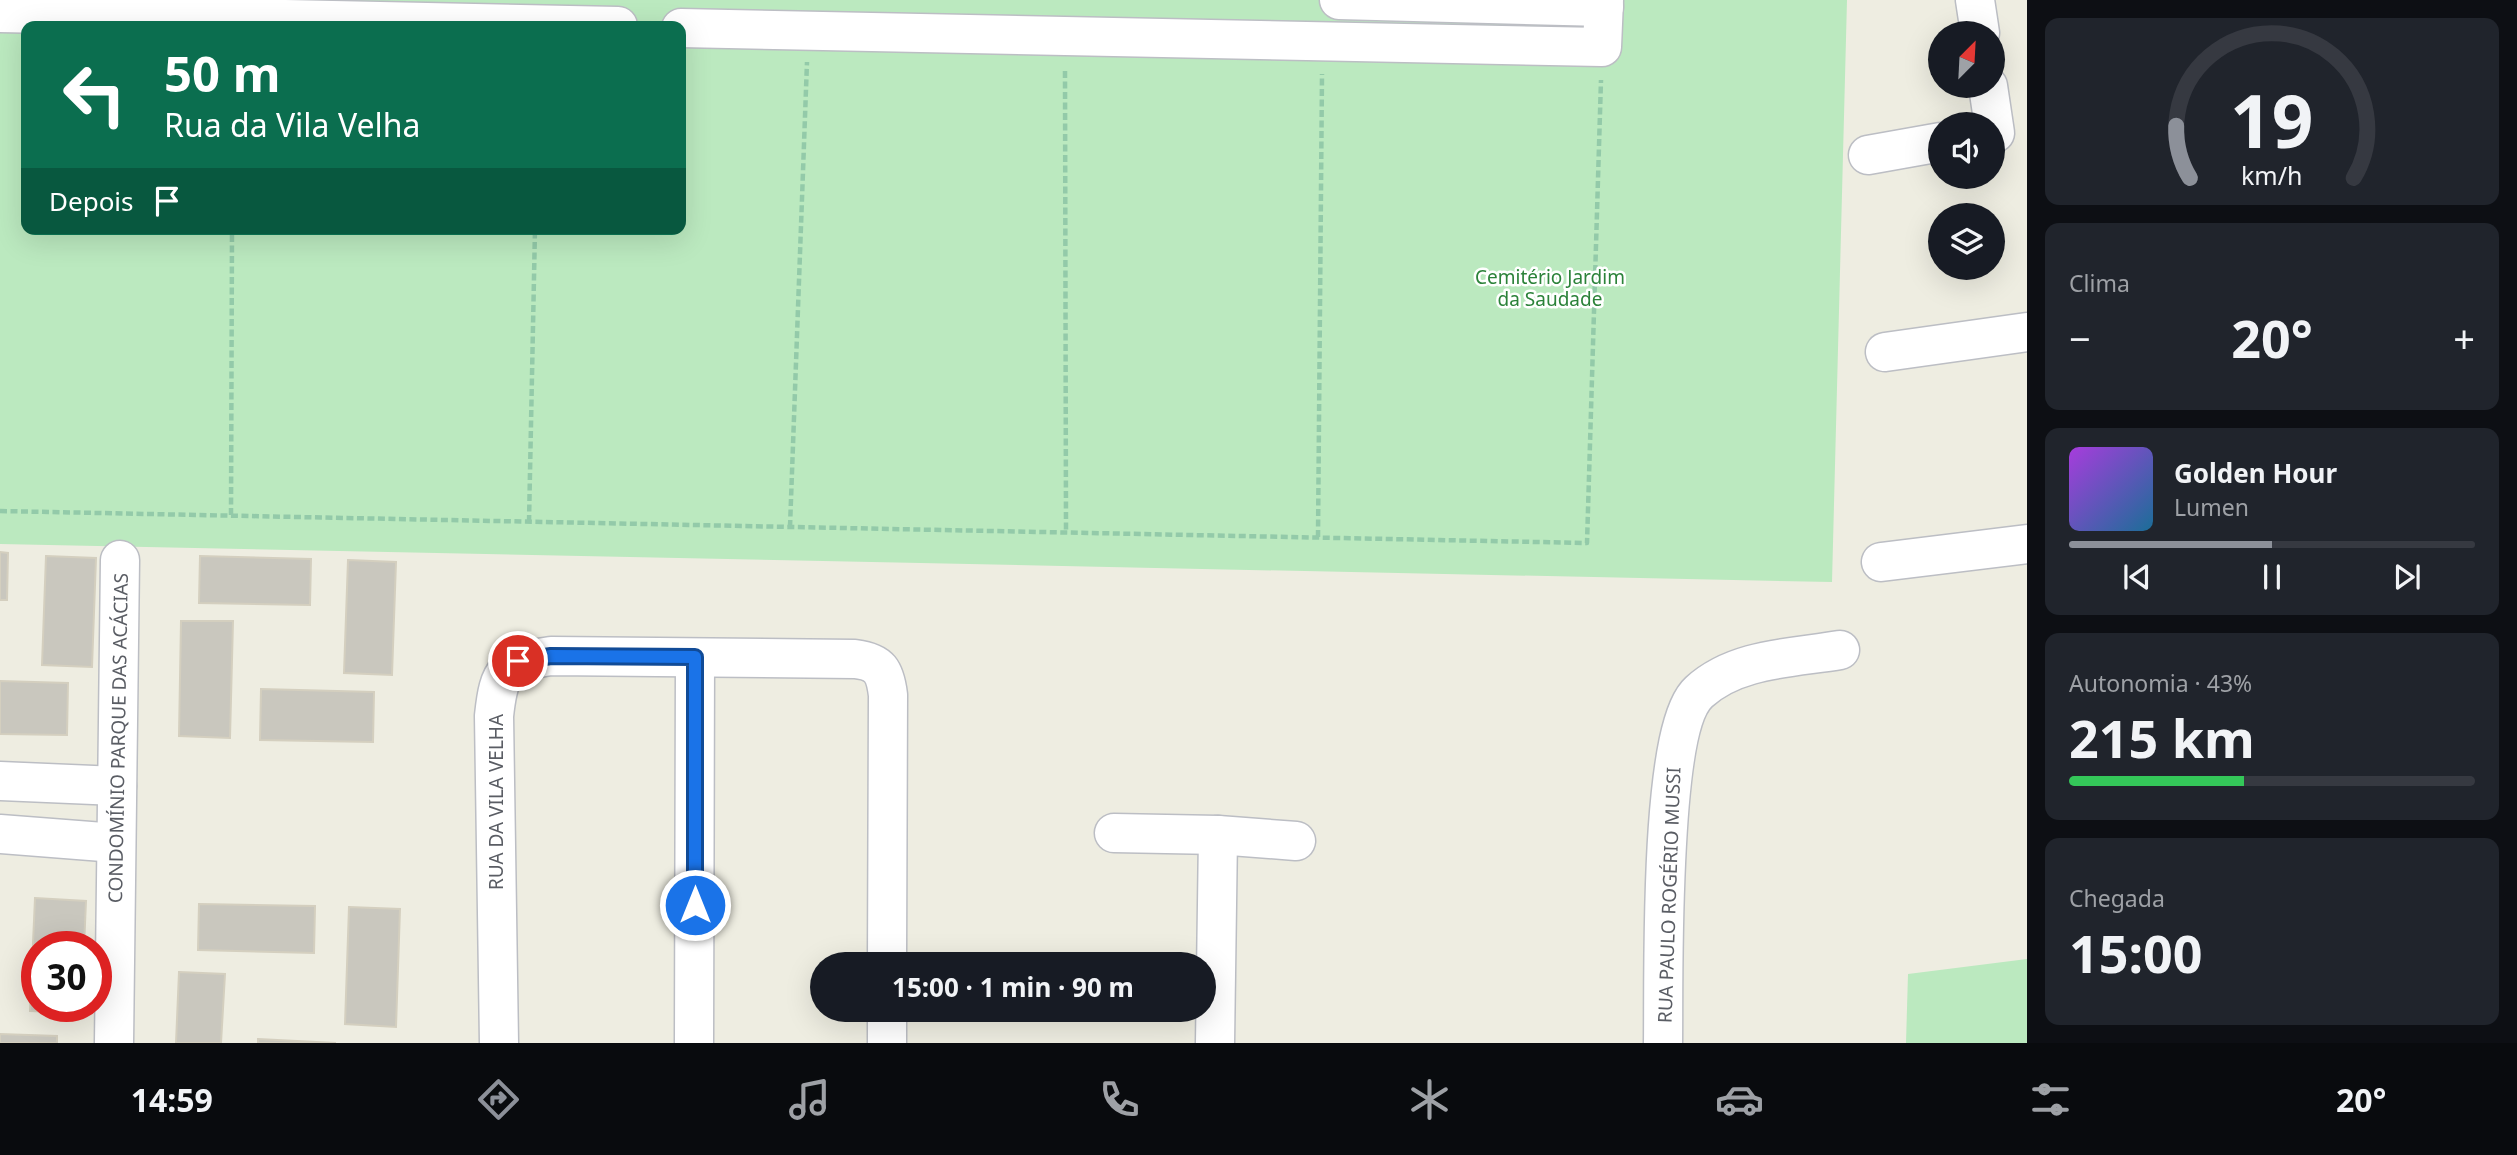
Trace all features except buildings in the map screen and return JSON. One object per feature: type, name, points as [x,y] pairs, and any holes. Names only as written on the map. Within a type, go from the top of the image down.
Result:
[{"type":"street","points":[[1322,41],[1326,0]]},
{"type":"street","points":[[686,28],[1602,47],[1604,4],[1339,0]]},
{"type":"street","points":[[1975,0],[1978,21]]},
{"type":"street","points":[[0,13],[201,9],[541,12],[590,21]]},
{"type":"street","points":[[1868,155],[1928,144]]},
{"type":"street","points":[[1885,352],[2027,332]]},
{"type":"street","points":[[1881,562],[2027,544]]},
{"type":"street","name":"CONDOMÍNIO PARQUE DAS ACÁCIAS","points":[[114,1043],[120,560]]},
{"type":"street","name":"RUA PAULO ROGÉRIO MUSSI","points":[[1663,1043],[1672,765],[1684,716],[1698,692],[1742,666],[1840,650]]},
{"type":"street","name":"RUA DA VILA VELHA","points":[[499,1043],[494,716],[496,693],[504,675],[518,661],[551,656],[855,659],[871,661],[881,668],[888,695],[887,952]]},
{"type":"street","points":[[695,657],[695,1043]]},
{"type":"street","points":[[0,781],[117,786]]},
{"type":"street","points":[[1114,833],[1218,835],[1296,841]]},
{"type":"street","points":[[0,834],[116,843]]},
{"type":"street","points":[[1215,1043],[1218,835]]},
{"type":"street","points":[[887,1022],[887,1043]]},
{"type":"path","points":[[790,527],[808,30]]},
{"type":"path","points":[[1065,36],[1066,532]]},
{"type":"path","points":[[1318,538],[1322,41]]},
{"type":"path","points":[[0,511],[1587,543],[1602,47]]},
{"type":"path","points":[[231,515],[232,235]]},
{"type":"path","points":[[529,522],[535,235]]},
{"type":"green space","name":"Cemitério Jardim da Saudade","points":[[0,0],[1847,0],[1832,582],[0,544]]},
{"type":"green space","points":[[2027,959],[2027,1043],[1906,1043],[1908,974]]},
{"type":"route","points":[[518,661],[551,656],[695,657],[695,905]]}]
